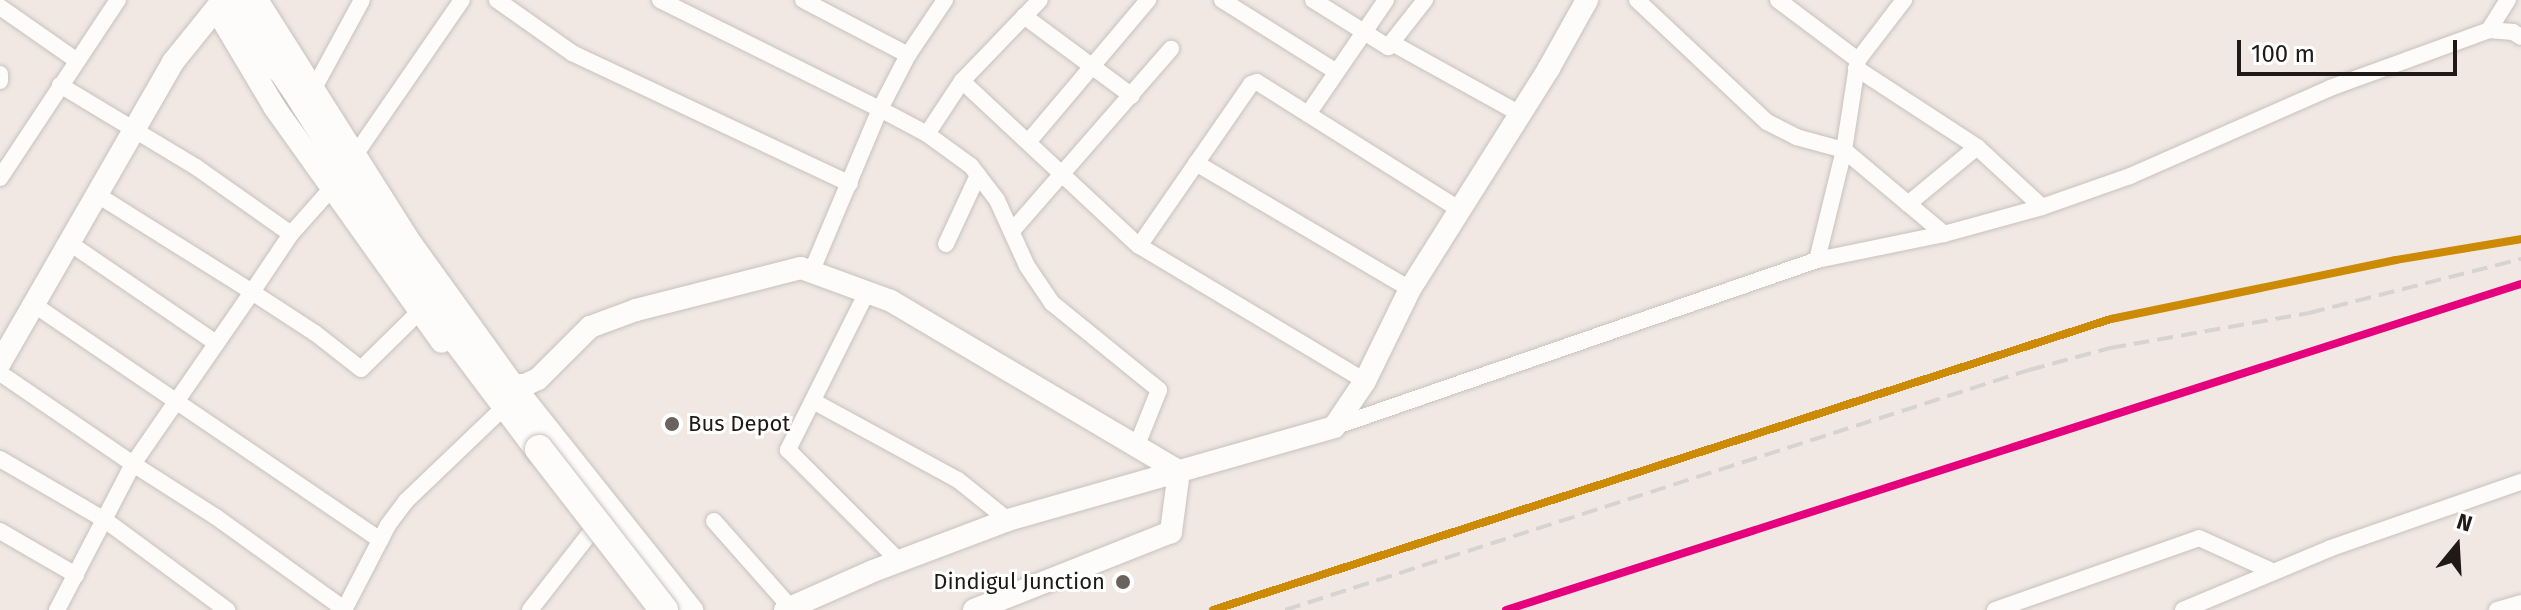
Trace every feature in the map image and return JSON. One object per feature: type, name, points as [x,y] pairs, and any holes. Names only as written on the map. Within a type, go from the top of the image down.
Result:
[{"type":"highway","points":[[254,0],[297,83],[436,312],[664,610]]},
{"type":"highway","points":[[224,3],[263,56],[297,83]]},
{"type":"main road","points":[[787,608],[1008,520],[1334,427],[1365,381],[1410,289],[1520,114],[1587,0]]},
{"type":"main road","points":[[0,363],[173,62],[224,3],[275,108],[331,189],[496,415],[650,610]]},
{"type":"main road","points":[[297,83],[355,155],[410,242],[513,385],[692,610]]},
{"type":"main road","points":[[513,385],[525,385],[538,379],[590,327],[636,310],[801,268],[891,301],[1179,471]]},
{"type":"main road","points":[[548,479],[573,460]]},
{"type":"main road","points":[[974,610],[1171,532],[1179,471]]},
{"type":"street","points":[[0,178],[118,0]]},
{"type":"street","points":[[297,83],[362,0]]},
{"type":"street","points":[[355,155],[462,0]]},
{"type":"street","points":[[497,0],[572,53],[850,184]]},
{"type":"street","points":[[660,0],[880,109],[959,155],[997,200],[1027,266],[1052,303],[1159,390],[1137,445]]},
{"type":"street","points":[[803,0],[908,55]]},
{"type":"street","points":[[811,272],[880,109],[908,55],[945,0]]},
{"type":"street","points":[[927,134],[962,81],[1040,0]]},
{"type":"street","points":[[1029,141],[1148,0]]},
{"type":"street","points":[[1222,0],[1335,71]]},
{"type":"street","points":[[1313,0],[1388,47],[1425,0]]},
{"type":"street","points":[[1308,114],[1386,0]]},
{"type":"street","points":[[1637,0],[1780,131],[1844,150],[1944,234]]},
{"type":"street","points":[[1778,0],[1857,64],[1977,147],[2042,207]]},
{"type":"street","points":[[1817,260],[1844,150],[1857,64],[1904,0]]},
{"type":"street","points":[[2489,30],[2508,0]]},
{"type":"street","points":[[0,7],[76,60]]},
{"type":"street","points":[[1024,16],[1132,96]]},
{"type":"street","points":[[1334,427],[1817,260],[1944,234],[2042,207],[2130,176],[2330,88],[2489,30],[2513,32],[2521,37]]},
{"type":"street","points":[[1392,43],[1520,114]]},
{"type":"street","points":[[1012,231],[1171,49]]},
{"type":"street","points":[[0,74],[0,81]]},
{"type":"street","points":[[962,81],[1139,246],[1365,381]]},
{"type":"street","points":[[1139,246],[1257,82],[1459,209]]},
{"type":"street","points":[[60,85],[196,167],[291,234]]},
{"type":"street","points":[[1908,204],[1977,147]]},
{"type":"street","points":[[1196,163],[1410,289]]},
{"type":"street","points":[[946,244],[978,175]]},
{"type":"street","points":[[57,610],[133,464],[291,234],[331,189]]},
{"type":"street","points":[[96,194],[315,333],[361,369],[419,312]]},
{"type":"street","points":[[68,242],[216,343]]},
{"type":"street","points":[[867,292],[788,450],[899,561]]},
{"type":"street","points":[[33,304],[380,540]]},
{"type":"street","points":[[0,373],[216,517],[344,610],[380,540],[406,501],[496,415]]},
{"type":"street","points":[[813,401],[958,480],[1008,520]]},
{"type":"street","points":[[0,459],[105,520],[227,610]]},
{"type":"street","points":[[2183,610],[2331,548],[2521,482]]},
{"type":"street","points":[[714,521],[787,608]]},
{"type":"street","points":[[0,531],[76,575]]},
{"type":"street","points":[[530,610],[591,532]]},
{"type":"street","points":[[1995,610],[2199,538],[2274,572]]},
{"type":"street","points":[[2497,610],[2521,603]]},
{"type":"railway","points":[[1213,610],[2111,319],[2396,260],[2521,239]]},
{"type":"railway","points":[[1285,610],[2029,370],[2110,348],[2309,313],[2521,259]]},
{"type":"transit line","points":[[1213,610],[2111,319],[2396,260],[2521,239]]},
{"type":"transit line","points":[[1506,610],[2521,284]]},
{"type":"place","name":"Bus Depot","points":[[672,424]]},
{"type":"place","name":"Dindigul Junction","points":[[1123,582]]}]
